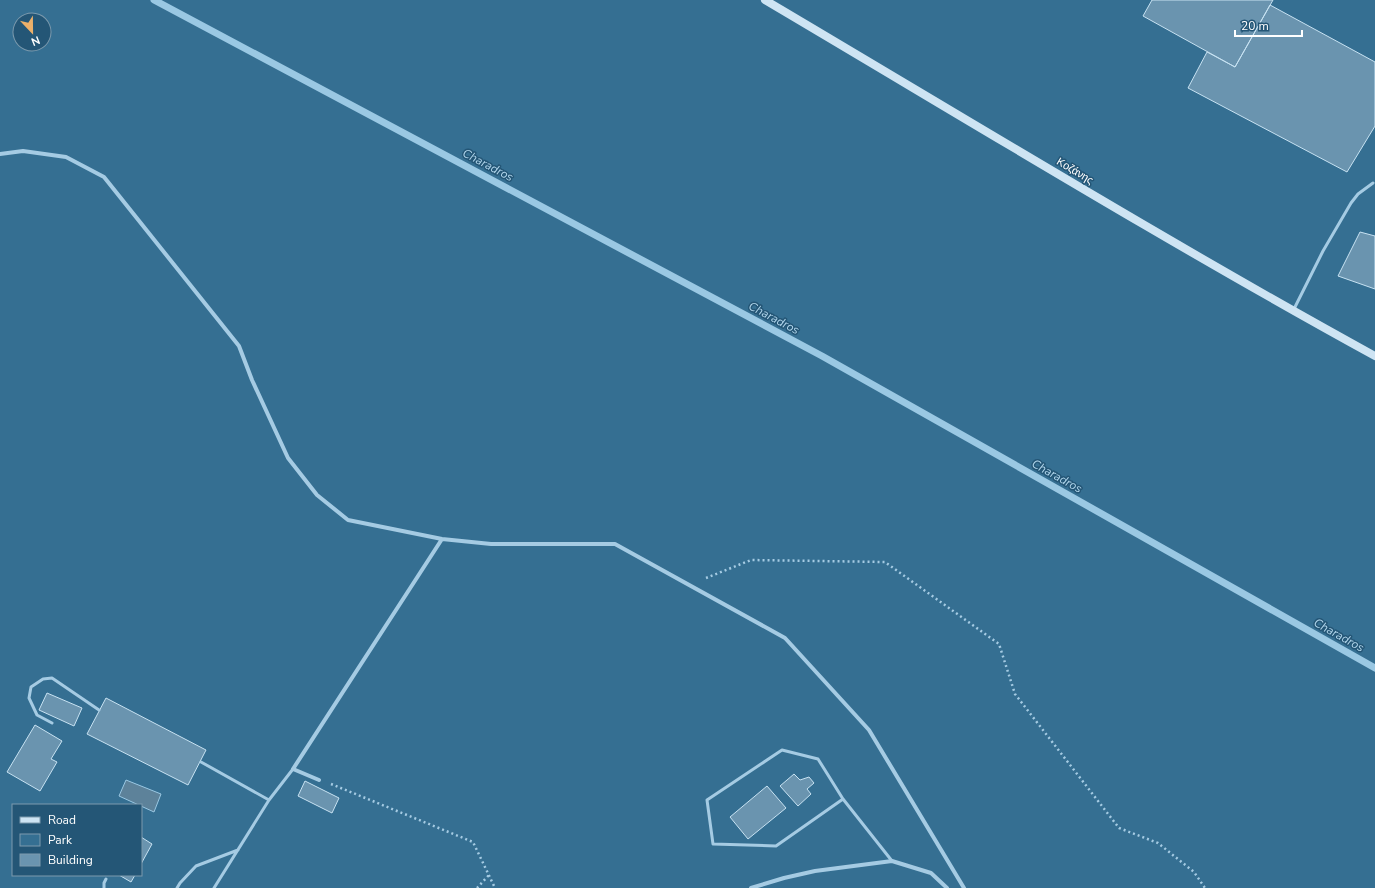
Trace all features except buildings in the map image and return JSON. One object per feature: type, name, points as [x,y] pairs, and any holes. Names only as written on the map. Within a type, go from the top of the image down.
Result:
[{"type":"street","name":"Κοζάνης","points":[[766,0],[1083,188],[1294,311],[1375,356]]},
{"type":"street","points":[[0,154],[23,150],[66,158],[104,177],[239,346],[252,380],[288,458],[317,495],[348,520],[442,539],[490,544],[615,544],[785,638],[869,730],[964,888]]},
{"type":"street","points":[[319,780],[293,769],[442,539]]},
{"type":"street","points":[[752,888],[784,878],[815,871],[892,861],[931,873],[947,888]]},
{"type":"lane","points":[[1294,311],[1323,251],[1347,208],[1358,194],[1373,183]]},
{"type":"lane","points":[[52,722],[37,715],[29,698],[31,687],[43,679],[52,678],[100,710]]},
{"type":"lane","points":[[843,799],[776,846],[713,844],[707,800],[782,750],[818,759],[843,799],[892,861]]},
{"type":"lane","points":[[200,762],[269,800]]},
{"type":"lane","points":[[214,888],[269,800],[293,769]]},
{"type":"lane","points":[[177,888],[196,866],[238,850]]},
{"type":"lane","points":[[104,888],[106,879]]},
{"type":"path","points":[[689,585],[752,560],[885,562],[999,644],[1014,694],[1119,828],[1158,843],[1194,872],[1204,888]]},
{"type":"path","points":[[319,780],[473,842],[495,888]]},
{"type":"path","points":[[477,888],[489,875]]},
{"type":"green space","points":[[0,0],[1375,0],[1375,888],[0,888]]},
{"type":"shaded area","points":[[126,780],[161,794],[154,812],[142,807],[142,804],[136,804],[119,796]]},
{"type":"waterway","name":"Charadros","points":[[154,0],[822,356],[1375,668]]}]
